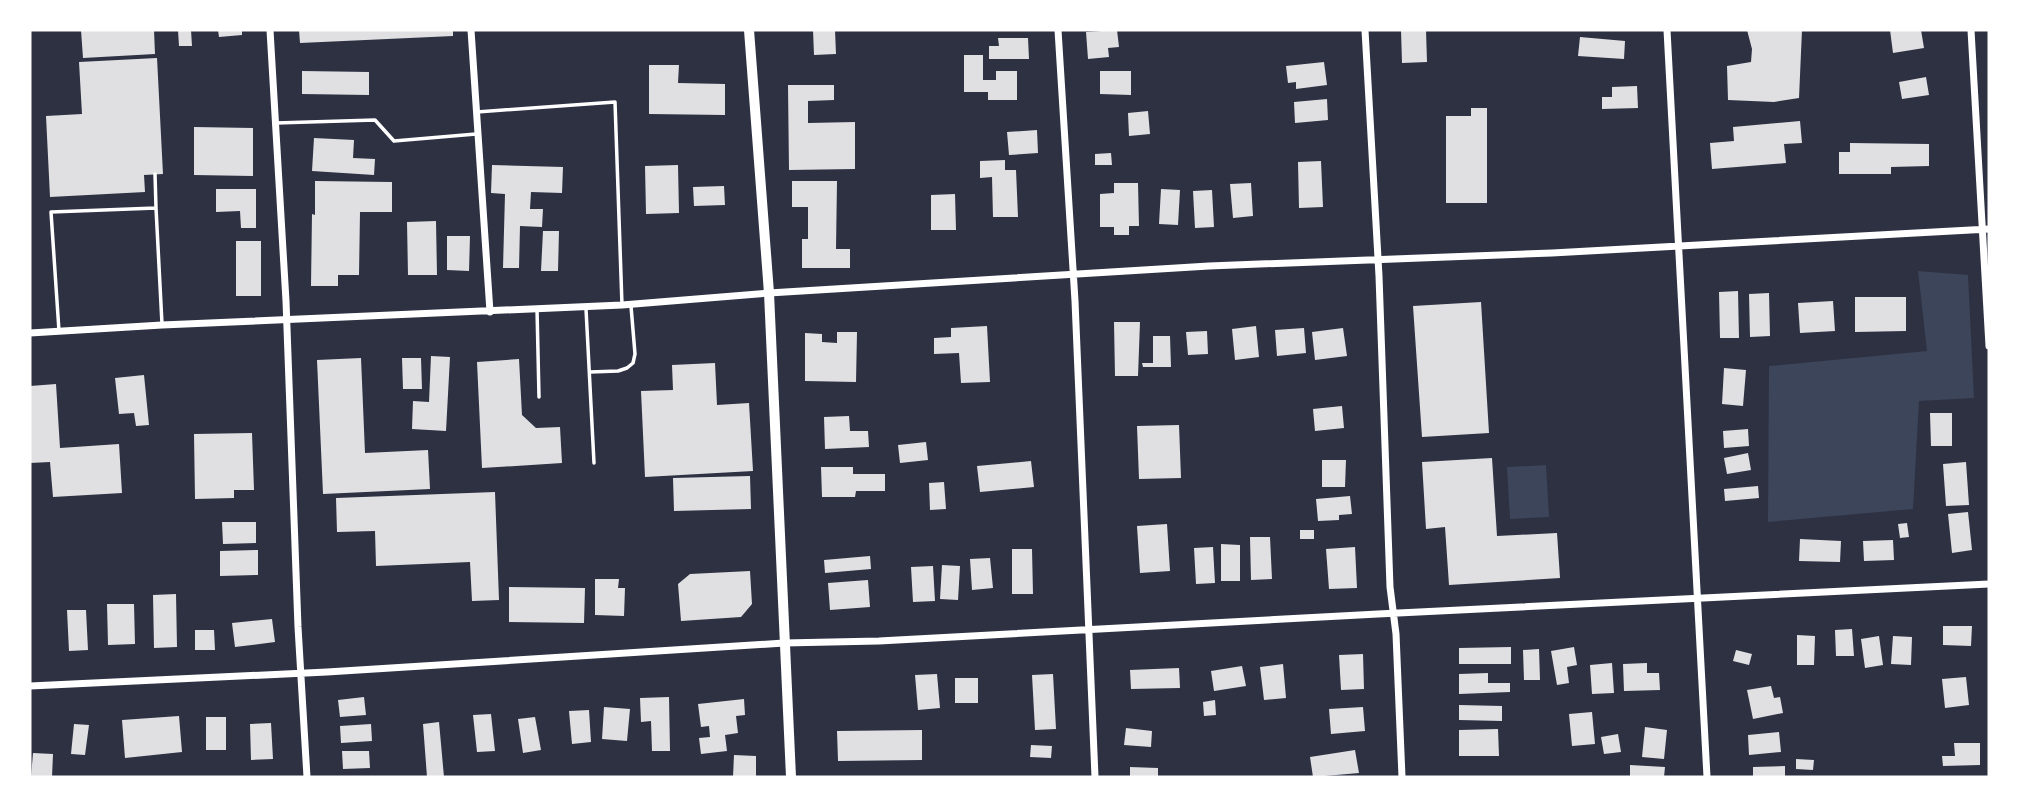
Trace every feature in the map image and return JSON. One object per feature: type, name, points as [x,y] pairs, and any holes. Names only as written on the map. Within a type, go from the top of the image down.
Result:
[{"type":"main road","points":[[749,30],[769,293],[791,777]]},
{"type":"street","points":[[270,30],[287,320],[307,777]]},
{"type":"street","points":[[471,30],[490,312]]},
{"type":"street","points":[[1058,30],[1075,301],[1096,777]]},
{"type":"street","points":[[1365,30],[1402,777]]},
{"type":"street","points":[[1667,30],[1707,777]]},
{"type":"street","points":[[1971,30],[1986,229],[1989,346]]},
{"type":"street","points":[[30,333],[490,312],[1209,266],[1680,246],[1986,229]]},
{"type":"street","points":[[30,686],[783,643],[879,641],[1989,584]]},
{"type":"lane","points":[[477,112],[615,102],[627,304],[635,354],[633,363],[627,368],[590,372]]},
{"type":"lane","points":[[274,123],[375,120],[394,141],[478,134]]},
{"type":"lane","points":[[155,174],[162,325]]},
{"type":"lane","points":[[59,331],[51,212],[156,208]]},
{"type":"lane","points":[[586,306],[594,463]]},
{"type":"lane","points":[[537,309],[539,397]]},
{"type":"shaded area","points":[[1918,271],[1968,275],[1974,398],[1919,401],[1913,509],[1768,522],[1769,366],[1927,351]]},
{"type":"shaded area","points":[[1546,465],[1549,517],[1510,519],[1507,467]]},
{"type":"building","points":[[81,30],[154,30],[155,54],[83,58]]},
{"type":"building","points":[[178,30],[191,30],[192,46],[179,46]]},
{"type":"building","points":[[218,30],[242,30],[242,35],[219,37]]},
{"type":"building","points":[[299,30],[453,30],[453,36],[300,43]]},
{"type":"building","points":[[813,30],[835,30],[836,54],[814,55]]},
{"type":"building","points":[[1117,30],[1119,47],[1108,48],[1109,57],[1088,59],[1086,32]]},
{"type":"building","points":[[1401,30],[1426,30],[1427,62],[1402,63]]},
{"type":"building","points":[[1747,30],[1802,30],[1799,98],[1774,102],[1728,100],[1727,66],[1751,62],[1752,49]]},
{"type":"building","points":[[1890,30],[1921,30],[1924,48],[1893,53]]},
{"type":"building","points":[[1580,37],[1625,41],[1624,59],[1578,56]]},
{"type":"building","points":[[998,38],[1028,38],[1029,59],[989,59],[989,46],[999,46]]},
{"type":"building","points":[[964,55],[983,55],[983,80],[996,80],[996,71],[1017,71],[1017,100],[988,100],[988,92],[964,92]]},
{"type":"building","points":[[157,58],[163,174],[144,175],[145,192],[50,197],[46,116],[82,114],[79,62]]},
{"type":"building","points":[[1324,62],[1327,85],[1296,89],[1296,82],[1288,83],[1286,66]]},
{"type":"building","points":[[649,65],[679,65],[678,83],[725,84],[725,115],[649,114]]},
{"type":"building","points":[[302,71],[369,72],[369,95],[302,94]]},
{"type":"building","points":[[1100,71],[1131,71],[1131,95],[1100,94]]},
{"type":"building","points":[[1926,77],[1929,95],[1902,99],[1899,82]]},
{"type":"building","points":[[788,85],[834,85],[834,100],[808,101],[808,123],[855,122],[855,169],[789,170]]},
{"type":"building","points":[[1637,86],[1638,108],[1602,109],[1602,97],[1612,97],[1612,87]]},
{"type":"building","points":[[1327,99],[1328,120],[1295,123],[1294,102]]},
{"type":"building","points":[[1471,108],[1487,108],[1487,203],[1446,203],[1446,116],[1471,116]]},
{"type":"building","points":[[1148,111],[1150,134],[1129,136],[1128,113]]},
{"type":"building","points":[[1800,121],[1802,143],[1784,144],[1786,163],[1712,169],[1710,143],[1734,141],[1733,127]]},
{"type":"building","points":[[194,127],[253,128],[253,176],[194,175]]},
{"type":"building","points":[[1037,130],[1038,153],[1009,155],[1007,132]]},
{"type":"building","points":[[314,138],[354,140],[353,158],[375,159],[374,175],[312,171]]},
{"type":"building","points":[[1850,143],[1929,144],[1929,166],[1891,167],[1891,174],[1839,174],[1839,152],[1850,152]]},
{"type":"building","points":[[1111,153],[1112,165],[1095,165],[1095,154]]},
{"type":"building","points":[[1005,160],[1005,170],[1016,170],[1018,217],[993,217],[992,177],[980,178],[980,161]]},
{"type":"building","points":[[1321,161],[1323,207],[1299,208],[1298,162]]},
{"type":"building","points":[[492,165],[563,167],[562,193],[531,192],[530,209],[543,209],[542,227],[520,226],[519,268],[503,268],[505,194],[491,193]]},
{"type":"building","points":[[678,165],[679,213],[646,214],[645,166]]},
{"type":"building","points":[[315,181],[392,182],[392,212],[360,212],[359,275],[338,275],[338,286],[311,286]]},
{"type":"building","points":[[792,181],[837,181],[836,249],[850,249],[850,268],[802,268],[802,239],[808,239],[808,207],[792,207]]},
{"type":"building","points":[[1114,183],[1138,183],[1139,226],[1129,226],[1129,235],[1114,235],[1114,227],[1100,227],[1100,194],[1114,193]]},
{"type":"building","points":[[1251,183],[1253,216],[1233,218],[1230,184]]},
{"type":"building","points":[[724,186],[725,205],[694,206],[693,187]]},
{"type":"building","points":[[216,189],[256,189],[256,228],[241,228],[240,211],[216,212]]},
{"type":"building","points":[[1161,189],[1180,190],[1178,225],[1159,224]]},
{"type":"building","points":[[1212,190],[1214,227],[1195,228],[1193,191]]},
{"type":"building","points":[[955,194],[956,230],[931,230],[931,195]]},
{"type":"building","points":[[436,221],[437,275],[408,275],[407,222]]},
{"type":"building","points":[[543,231],[559,231],[558,271],[541,271]]},
{"type":"building","points":[[447,236],[470,236],[469,271],[447,270]]},
{"type":"building","points":[[236,241],[261,241],[261,296],[236,296]]},
{"type":"building","points":[[1738,291],[1739,338],[1720,338],[1719,292]]},
{"type":"building","points":[[1769,293],[1770,336],[1750,337],[1749,294]]},
{"type":"building","points":[[1855,297],[1906,297],[1906,331],[1855,332]]},
{"type":"building","points":[[1833,301],[1835,331],[1800,333],[1798,303]]},
{"type":"building","points":[[1481,302],[1489,433],[1422,437],[1413,306]]},
{"type":"building","points":[[1114,322],[1140,322],[1138,376],[1115,376]]},
{"type":"building","points":[[987,326],[990,382],[961,383],[959,353],[934,354],[934,338],[951,337],[951,328]]},
{"type":"building","points":[[1256,326],[1259,357],[1235,360],[1232,329]]},
{"type":"building","points":[[1304,328],[1306,353],[1277,356],[1275,330]]},
{"type":"building","points":[[1343,328],[1347,356],[1315,360],[1312,332]]},
{"type":"building","points":[[1207,331],[1208,354],[1188,355],[1186,332]]},
{"type":"building","points":[[837,332],[857,332],[856,382],[805,381],[805,333],[822,334],[822,342],[837,343]]},
{"type":"building","points":[[1153,336],[1170,336],[1171,367],[1143,367],[1142,363],[1153,363]]},
{"type":"building","points":[[431,356],[450,357],[446,431],[412,429],[413,401],[429,402]]},
{"type":"building","points":[[361,358],[365,453],[428,450],[430,489],[323,494],[317,360]]},
{"type":"building","points":[[402,358],[421,358],[422,389],[403,389]]},
{"type":"building","points":[[519,359],[522,415],[536,428],[560,427],[562,463],[482,468],[477,362]]},
{"type":"building","points":[[715,363],[717,405],[749,403],[753,471],[645,477],[641,391],[673,390],[672,365]]},
{"type":"building","points":[[1724,368],[1746,370],[1743,406],[1722,404]]},
{"type":"building","points":[[144,375],[149,425],[136,426],[134,413],[119,414],[115,378]]},
{"type":"building","points":[[56,384],[60,448],[119,444],[122,493],[53,497],[50,462],[30,463],[30,386]]},
{"type":"building","points":[[1342,406],[1344,428],[1315,431],[1313,409]]},
{"type":"building","points":[[1930,413],[1952,413],[1952,446],[1931,446]]},
{"type":"building","points":[[849,416],[850,431],[868,431],[869,447],[825,449],[824,417]]},
{"type":"building","points":[[1179,425],[1181,478],[1139,479],[1137,426]]},
{"type":"building","points":[[1748,429],[1749,446],[1724,448],[1723,431]]},
{"type":"building","points":[[252,433],[254,490],[234,490],[234,498],[195,499],[194,434]]},
{"type":"building","points":[[926,442],[928,460],[900,463],[898,445]]},
{"type":"building","points":[[1748,453],[1751,470],[1727,474],[1724,458]]},
{"type":"building","points":[[1492,458],[1497,536],[1557,533],[1560,578],[1449,585],[1445,527],[1426,529],[1422,462]]},
{"type":"building","points":[[1322,460],[1346,460],[1345,487],[1322,487]]},
{"type":"building","points":[[1031,461],[1034,487],[980,492],[977,466]]},
{"type":"building","points":[[1966,462],[1969,505],[1946,506],[1943,464]]},
{"type":"building","points":[[821,467],[853,467],[853,474],[885,474],[885,491],[856,491],[855,497],[822,497]]},
{"type":"building","points":[[750,476],[751,509],[674,511],[673,478]]},
{"type":"building","points":[[944,482],[946,509],[930,510],[929,483]]},
{"type":"building","points":[[1758,486],[1759,498],[1725,501],[1724,489]]},
{"type":"building","points":[[495,492],[499,600],[472,601],[470,562],[376,566],[375,531],[337,532],[336,498]]},
{"type":"building","points":[[1350,496],[1352,514],[1339,515],[1339,520],[1318,521],[1316,499]]},
{"type":"building","points":[[1968,512],[1972,550],[1952,553],[1948,514]]},
{"type":"building","points":[[222,522],[256,522],[256,543],[223,544]]},
{"type":"building","points":[[1907,523],[1909,537],[1900,538],[1898,524]]},
{"type":"building","points":[[1167,524],[1170,571],[1140,573],[1137,526]]},
{"type":"building","points":[[1300,530],[1314,530],[1314,539],[1300,539]]},
{"type":"building","points":[[1250,537],[1270,537],[1272,579],[1251,580]]},
{"type":"building","points":[[1800,539],[1841,541],[1840,562],[1799,561]]},
{"type":"building","points":[[1893,540],[1894,560],[1864,561],[1863,541]]},
{"type":"building","points":[[1221,544],[1240,545],[1240,581],[1221,581]]},
{"type":"building","points":[[1213,547],[1215,583],[1196,584],[1194,548]]},
{"type":"building","points":[[1355,547],[1357,588],[1329,589],[1326,549]]},
{"type":"building","points":[[1012,549],[1032,549],[1033,594],[1012,594]]},
{"type":"building","points":[[258,550],[258,575],[220,576],[220,551]]},
{"type":"building","points":[[870,556],[871,569],[825,573],[824,560]]},
{"type":"building","points":[[990,558],[993,588],[972,590],[970,559]]},
{"type":"building","points":[[942,565],[960,566],[958,600],[940,599]]},
{"type":"building","points":[[933,566],[935,601],[913,602],[911,567]]},
{"type":"building","points":[[750,571],[752,604],[741,617],[681,621],[678,584],[690,574]]},
{"type":"building","points":[[595,579],[619,579],[618,588],[625,588],[624,616],[595,615]]},
{"type":"building","points":[[868,580],[870,607],[830,610],[828,583]]},
{"type":"building","points":[[509,587],[585,588],[584,623],[509,622]]},
{"type":"building","points":[[176,594],[177,647],[154,648],[153,595]]},
{"type":"building","points":[[107,604],[134,604],[135,644],[108,645]]},
{"type":"building","points":[[67,610],[86,610],[88,650],[69,651]]},
{"type":"building","points":[[272,619],[275,642],[235,647],[232,623]]},
{"type":"building","points":[[1943,626],[1972,626],[1971,646],[1943,645]]},
{"type":"building","points":[[1852,629],[1854,656],[1836,656],[1835,630]]},
{"type":"building","points":[[195,630],[214,630],[215,650],[195,650]]},
{"type":"building","points":[[1797,635],[1815,636],[1814,665],[1797,665]]},
{"type":"building","points":[[1879,636],[1883,665],[1865,668],[1861,639]]},
{"type":"building","points":[[1893,636],[1912,637],[1911,665],[1891,664]]},
{"type":"building","points":[[1511,647],[1511,664],[1459,664],[1459,648]]},
{"type":"building","points":[[1574,647],[1577,665],[1567,667],[1569,683],[1557,685],[1551,651]]},
{"type":"building","points":[[1539,649],[1540,680],[1524,680],[1523,650]]},
{"type":"building","points":[[1736,650],[1752,654],[1749,665],[1733,661]]},
{"type":"building","points":[[1363,654],[1364,689],[1341,690],[1339,655]]},
{"type":"building","points":[[1612,663],[1614,693],[1592,694],[1590,665]]},
{"type":"building","points":[[1647,663],[1647,673],[1659,673],[1660,690],[1624,691],[1623,664]]},
{"type":"building","points":[[1283,664],[1286,698],[1264,700],[1260,667]]},
{"type":"building","points":[[1242,666],[1246,686],[1214,691],[1211,671]]},
{"type":"building","points":[[1179,668],[1180,688],[1131,689],[1130,670]]},
{"type":"building","points":[[1488,673],[1488,683],[1510,683],[1510,692],[1459,694],[1459,674]]},
{"type":"building","points":[[937,674],[940,708],[918,710],[915,675]]},
{"type":"building","points":[[1053,674],[1056,729],[1035,730],[1032,675]]},
{"type":"building","points":[[1966,677],[1969,705],[1945,708],[1942,679]]},
{"type":"building","points":[[955,678],[978,678],[978,703],[955,703]]},
{"type":"building","points":[[1771,686],[1774,698],[1780,697],[1783,713],[1753,719],[1747,690]]},
{"type":"building","points":[[364,697],[366,715],[340,717],[338,700]]},
{"type":"building","points":[[669,697],[670,751],[652,751],[651,721],[641,722],[640,698]]},
{"type":"building","points":[[744,699],[745,715],[736,716],[738,733],[725,735],[727,751],[701,754],[699,738],[710,737],[709,726],[701,727],[698,704]]},
{"type":"building","points":[[1215,700],[1216,715],[1204,716],[1203,702]]},
{"type":"building","points":[[1459,705],[1502,706],[1502,721],[1459,720]]},
{"type":"building","points":[[604,707],[630,709],[627,741],[602,739]]},
{"type":"building","points":[[1363,707],[1365,731],[1331,734],[1329,709]]},
{"type":"building","points":[[589,710],[591,742],[572,744],[569,711]]},
{"type":"building","points":[[1592,712],[1595,744],[1572,746],[1569,714]]},
{"type":"building","points":[[491,714],[495,751],[477,752],[473,715]]},
{"type":"building","points":[[179,716],[182,752],[125,758],[122,720]]},
{"type":"building","points":[[206,717],[226,717],[226,750],[206,750]]},
{"type":"building","points":[[535,717],[541,750],[523,753],[518,719]]},
{"type":"building","points":[[439,722],[444,777],[427,777],[423,724]]},
{"type":"building","points":[[271,723],[273,759],[251,760],[250,724]]},
{"type":"building","points":[[74,724],[89,725],[85,755],[71,754]]},
{"type":"building","points":[[371,724],[372,741],[341,743],[340,726]]},
{"type":"building","points":[[1645,727],[1667,730],[1664,759],[1642,757]]},
{"type":"building","points":[[1126,728],[1152,731],[1151,747],[1124,745]]},
{"type":"building","points":[[1498,729],[1499,756],[1459,756],[1459,730]]},
{"type":"building","points":[[922,730],[922,760],[838,761],[837,731]]},
{"type":"building","points":[[1779,732],[1781,752],[1749,755],[1748,735]]},
{"type":"building","points":[[1618,734],[1621,752],[1604,754],[1601,737]]},
{"type":"building","points":[[1954,743],[1980,743],[1980,765],[1943,766],[1942,756],[1955,756]]},
{"type":"building","points":[[1031,745],[1052,746],[1051,758],[1030,757]]},
{"type":"building","points":[[1355,750],[1359,773],[1313,777],[1310,757]]},
{"type":"building","points":[[342,751],[369,751],[370,768],[343,769]]},
{"type":"building","points":[[33,753],[53,754],[52,777],[31,777]]},
{"type":"building","points":[[734,755],[756,756],[756,777],[733,777]]},
{"type":"building","points":[[1796,759],[1814,760],[1813,770],[1796,769]]},
{"type":"building","points":[[1630,765],[1665,767],[1664,777],[1630,777]]},
{"type":"building","points":[[1785,766],[1785,777],[1753,777],[1753,767]]},
{"type":"building","points":[[1130,767],[1158,768],[1158,777],[1130,777]]}]
